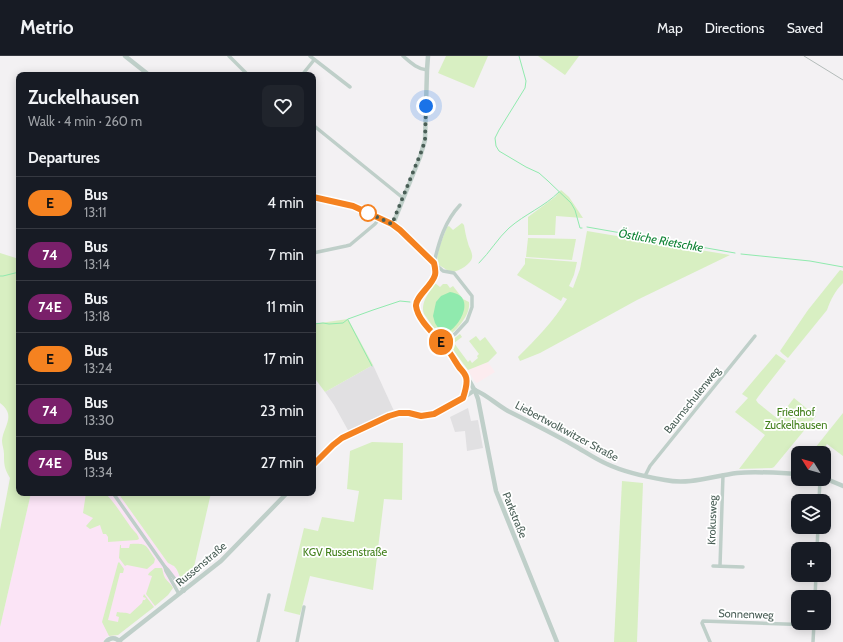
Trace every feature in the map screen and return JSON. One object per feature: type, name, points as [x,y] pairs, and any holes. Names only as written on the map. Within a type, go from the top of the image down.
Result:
[{"type":"street","points":[[125,56],[145,72]]},
{"type":"street","points":[[229,56],[245,72]]},
{"type":"street","points":[[310,56],[350,87]]},
{"type":"street","points":[[403,56],[416,67],[427,70]]},
{"type":"street","points":[[392,224],[420,157],[425,140],[428,56]]},
{"type":"street","points":[[304,72],[314,60]]},
{"type":"street","points":[[316,127],[402,198]]},
{"type":"street","points":[[316,198],[353,206],[392,224],[434,263],[443,270],[454,273],[472,296],[472,307],[469,318],[460,329],[454,335],[441,343]]},
{"type":"street","points":[[316,459],[342,438],[389,416],[399,413],[409,413],[421,416],[434,414],[475,390],[446,348],[425,324],[419,315],[416,306],[417,301],[434,277],[434,263],[440,240],[452,215],[460,205]]},
{"type":"street","points":[[316,252],[350,245],[379,219]]},
{"type":"street","name":"Baumschulenweg","points":[[645,476],[650,466],[755,336]]},
{"type":"street","points":[[463,398],[467,377]]},
{"type":"street","name":"Liebertwolkwitzer Straße","points":[[475,390],[500,406],[574,445],[596,459],[616,468],[645,476],[666,481],[681,482],[751,472],[791,474]]},
{"type":"street","name":"Parkstraße","points":[[475,390],[496,491],[557,642]]},
{"type":"street","name":"Krokusweg","points":[[720,566],[723,475]]},
{"type":"street","points":[[831,481],[843,486]]},
{"type":"street","points":[[115,496],[165,567],[184,591]]},
{"type":"street","name":"Russenstraße","points":[[120,642],[221,561],[284,496]]},
{"type":"street","points":[[713,566],[742,567]]},
{"type":"street","points":[[165,567],[179,594]]},
{"type":"street","points":[[258,642],[269,595]]},
{"type":"street","points":[[297,642],[304,607]]},
{"type":"street","name":"Sonnenweg","points":[[710,642],[702,622],[703,621],[791,623]]},
{"type":"street","points":[[813,642],[814,630]]},
{"type":"street","points":[[106,642],[109,639],[115,638],[120,642]]},
{"type":"shaded area","points":[[450,292],[459,295],[463,300],[464,307],[459,322],[448,332],[442,334],[435,323],[433,316],[436,302],[441,296]]},
{"type":"shaded area","points":[[487,361],[495,372],[477,383],[475,382],[468,370]]},
{"type":"shaded area","points":[[373,365],[394,411],[349,432],[325,392]]},
{"type":"shaded area","points":[[468,408],[471,421],[478,420],[483,448],[467,451],[465,431],[455,432],[450,417]]},
{"type":"shaded area","points":[[30,496],[120,496],[168,563],[174,566],[182,582],[173,588],[166,597],[118,635],[106,637],[103,642],[0,642],[0,627]]},
{"type":"green space","points":[[446,56],[488,56],[474,88],[438,73]]},
{"type":"green space","points":[[538,56],[579,56],[565,75]]},
{"type":"green space","points":[[561,190],[569,197],[583,218],[556,216],[555,235],[528,235],[528,217],[555,197]]},
{"type":"green space","points":[[462,223],[464,225],[472,258],[464,267],[451,272],[439,265],[437,257],[447,227],[449,226],[453,230]]},
{"type":"green space","points":[[587,231],[730,255],[637,300],[540,353],[520,361],[518,357],[551,322],[567,299],[563,297],[561,301],[517,275],[525,264],[525,258],[577,262],[574,275],[569,286],[573,288],[580,269]]},
{"type":"green space","points":[[528,238],[576,239],[572,260],[526,257]]},
{"type":"green space","points":[[0,253],[16,258],[16,496],[30,496],[0,627],[0,530],[10,478],[5,466],[2,441],[8,421],[8,412],[0,403]]},
{"type":"green space","points":[[840,270],[843,271],[843,283],[834,295],[827,310],[788,358],[780,351],[808,310]]},
{"type":"green space","points":[[435,283],[440,287],[443,284],[447,284],[450,288],[453,286],[463,299],[469,302],[468,312],[462,322],[446,338],[441,337],[438,334],[424,314],[423,310],[424,301]]},
{"type":"green space","points":[[348,319],[373,365],[325,392],[316,380],[316,324]]},
{"type":"green space","points":[[460,334],[462,337],[454,343],[468,362],[470,360],[472,363],[478,358],[477,356],[479,354],[469,341],[476,336],[480,341],[485,337],[497,353],[488,362],[468,370],[448,343]]},
{"type":"green space","name":"Friedhof Zuckelhausen","points":[[776,354],[786,361],[756,400],[778,419],[794,398],[816,416],[772,468],[739,469],[765,435],[735,412],[748,398],[742,394]]},
{"type":"green space","points":[[843,413],[843,456],[827,444],[825,446],[817,446]]},
{"type":"green space","name":"KGV Russenstraße","points":[[372,442],[403,443],[402,500],[384,499],[373,590],[310,576],[300,615],[284,611],[304,528],[318,531],[322,517],[354,522],[359,491],[347,489],[350,451]]},
{"type":"green space","points":[[622,481],[643,483],[637,642],[614,642]]},
{"type":"green space","points":[[86,496],[108,496],[137,534],[139,539],[108,542],[108,537],[106,534],[103,534],[100,525],[90,529],[86,526],[93,518],[83,513]]},
{"type":"green space","points":[[120,496],[210,496],[191,580],[185,583],[180,577],[176,568],[168,563]]},
{"type":"green space","points":[[130,544],[140,544],[146,546],[155,559],[154,563],[147,569],[127,565],[125,566],[119,558],[120,545],[121,548],[129,548]]},
{"type":"green space","points":[[119,562],[124,569],[123,573],[120,573],[108,620],[118,622],[119,617],[116,616],[117,612],[130,614],[142,603],[143,600],[145,600],[146,598],[143,597],[144,594],[154,607],[118,635],[109,636],[102,622]]},
{"type":"green space","points":[[155,568],[162,568],[165,578],[173,588],[168,595],[155,606],[146,594],[152,576],[148,575]]},
{"type":"waterway","points":[[519,56],[526,81],[525,88],[499,130],[495,138],[496,146],[499,151],[539,173],[548,181],[571,203],[575,210],[580,228],[582,228]]},
{"type":"waterway","name":"Östliche Rietschke","points":[[479,263],[509,228],[559,192]]},
{"type":"waterway","name":"Östliche Rietschke","points":[[587,227],[735,253]]},
{"type":"waterway","name":"Östliche Rietschke","points":[[741,254],[810,261],[843,267]]},
{"type":"waterway","name":"Östliche Rietschke","points":[[0,276],[16,273]]},
{"type":"waterway","name":"Östliche Rietschke","points":[[316,324],[343,323],[348,319],[400,301],[410,302]]},
{"type":"waterway","points":[[348,320],[372,366]]},
{"type":"railway","points":[[804,56],[843,80]]},
{"type":"bus line","name":"E","points":[[316,198],[353,206],[396,226],[434,263],[434,277],[417,301],[416,308],[425,324],[446,348],[467,377],[463,398],[457,402],[434,414],[421,416],[409,413],[393,414],[342,438],[316,462]]},
{"type":"route","points":[[368,213],[366,212],[392,224],[420,157],[425,140],[426,106]]}]
